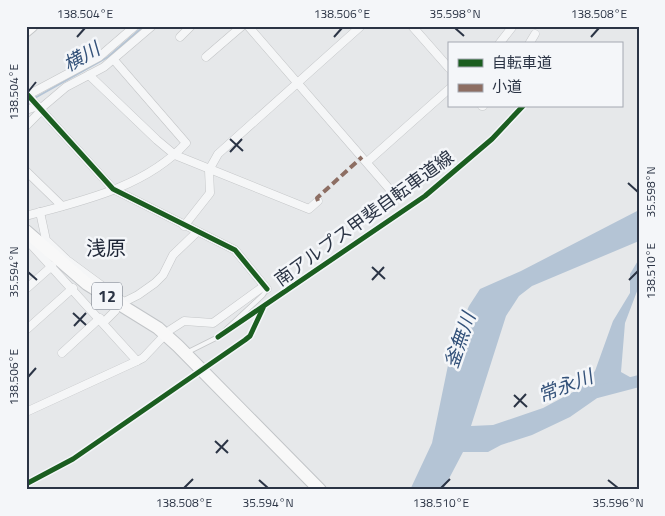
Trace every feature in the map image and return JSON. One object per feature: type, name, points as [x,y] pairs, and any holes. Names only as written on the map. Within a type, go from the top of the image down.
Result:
[{"type":"main road","points":[[26,32],[32,26]]},
{"type":"main road","name":"12","points":[[26,231],[87,284],[158,328],[188,355],[320,490]]},
{"type":"street","points":[[26,110],[99,57],[135,26]]},
{"type":"street","points":[[26,126],[35,102],[89,75],[114,60],[152,26]]},
{"type":"street","points":[[180,37],[191,26]]},
{"type":"street","points":[[206,57],[242,26]]},
{"type":"street","points":[[248,26],[392,192]]},
{"type":"street","points":[[184,226],[210,193],[209,170],[218,154],[361,26]]},
{"type":"street","points":[[412,26],[448,67]]},
{"type":"street","points":[[501,42],[513,26]]},
{"type":"street","points":[[530,42],[536,34]]},
{"type":"street","points":[[26,216],[123,187],[175,155],[186,143],[114,60]]},
{"type":"street","points":[[89,75],[175,155],[308,209],[318,202]]},
{"type":"street","points":[[367,162],[448,90]]},
{"type":"street","points":[[35,102],[114,189],[184,226],[235,250],[265,287],[213,323],[184,321],[170,330]]},
{"type":"street","points":[[26,171],[62,206]]},
{"type":"street","points":[[40,212],[46,240],[67,260],[124,302],[155,283],[162,275],[173,255],[197,232]]},
{"type":"street","points":[[26,239],[73,288],[137,361]]},
{"type":"street","points":[[26,289],[52,266]]},
{"type":"street","points":[[26,330],[73,288]]},
{"type":"street","points":[[62,353],[115,311]]},
{"type":"street","points":[[26,412],[143,358],[161,339]]},
{"type":"lane","points":[[188,355],[218,337],[263,295],[265,287]]},
{"type":"water","name":"釜無川","points":[[639,210],[639,241],[532,286],[519,296],[506,316],[471,426],[493,425],[543,408],[575,391],[595,371],[613,321],[630,293],[630,274],[639,259],[639,286],[625,323],[621,372],[637,381],[613,387],[570,417],[532,435],[501,445],[488,452],[463,452],[443,490],[410,490],[432,443],[453,341],[469,306],[480,289],[521,271]]},
{"type":"waterway","name":"横川","points":[[33,99],[108,57],[144,26]]},
{"type":"waterway","name":"常永川","points":[[597,392],[639,381]]},
{"type":"marked path","points":[[318,201],[317,198],[362,157]]},
{"type":"cycle path","points":[[26,93],[113,189],[235,250],[267,289]]},
{"type":"cycle path","name":"南アルプス甲斐自転車道線","points":[[218,337],[425,196],[492,139],[521,108]]},
{"type":"cycle path","points":[[26,484],[73,459],[245,340],[250,336],[263,308]]},
{"type":"district","name":"浅原","points":[[106,247]]}]
